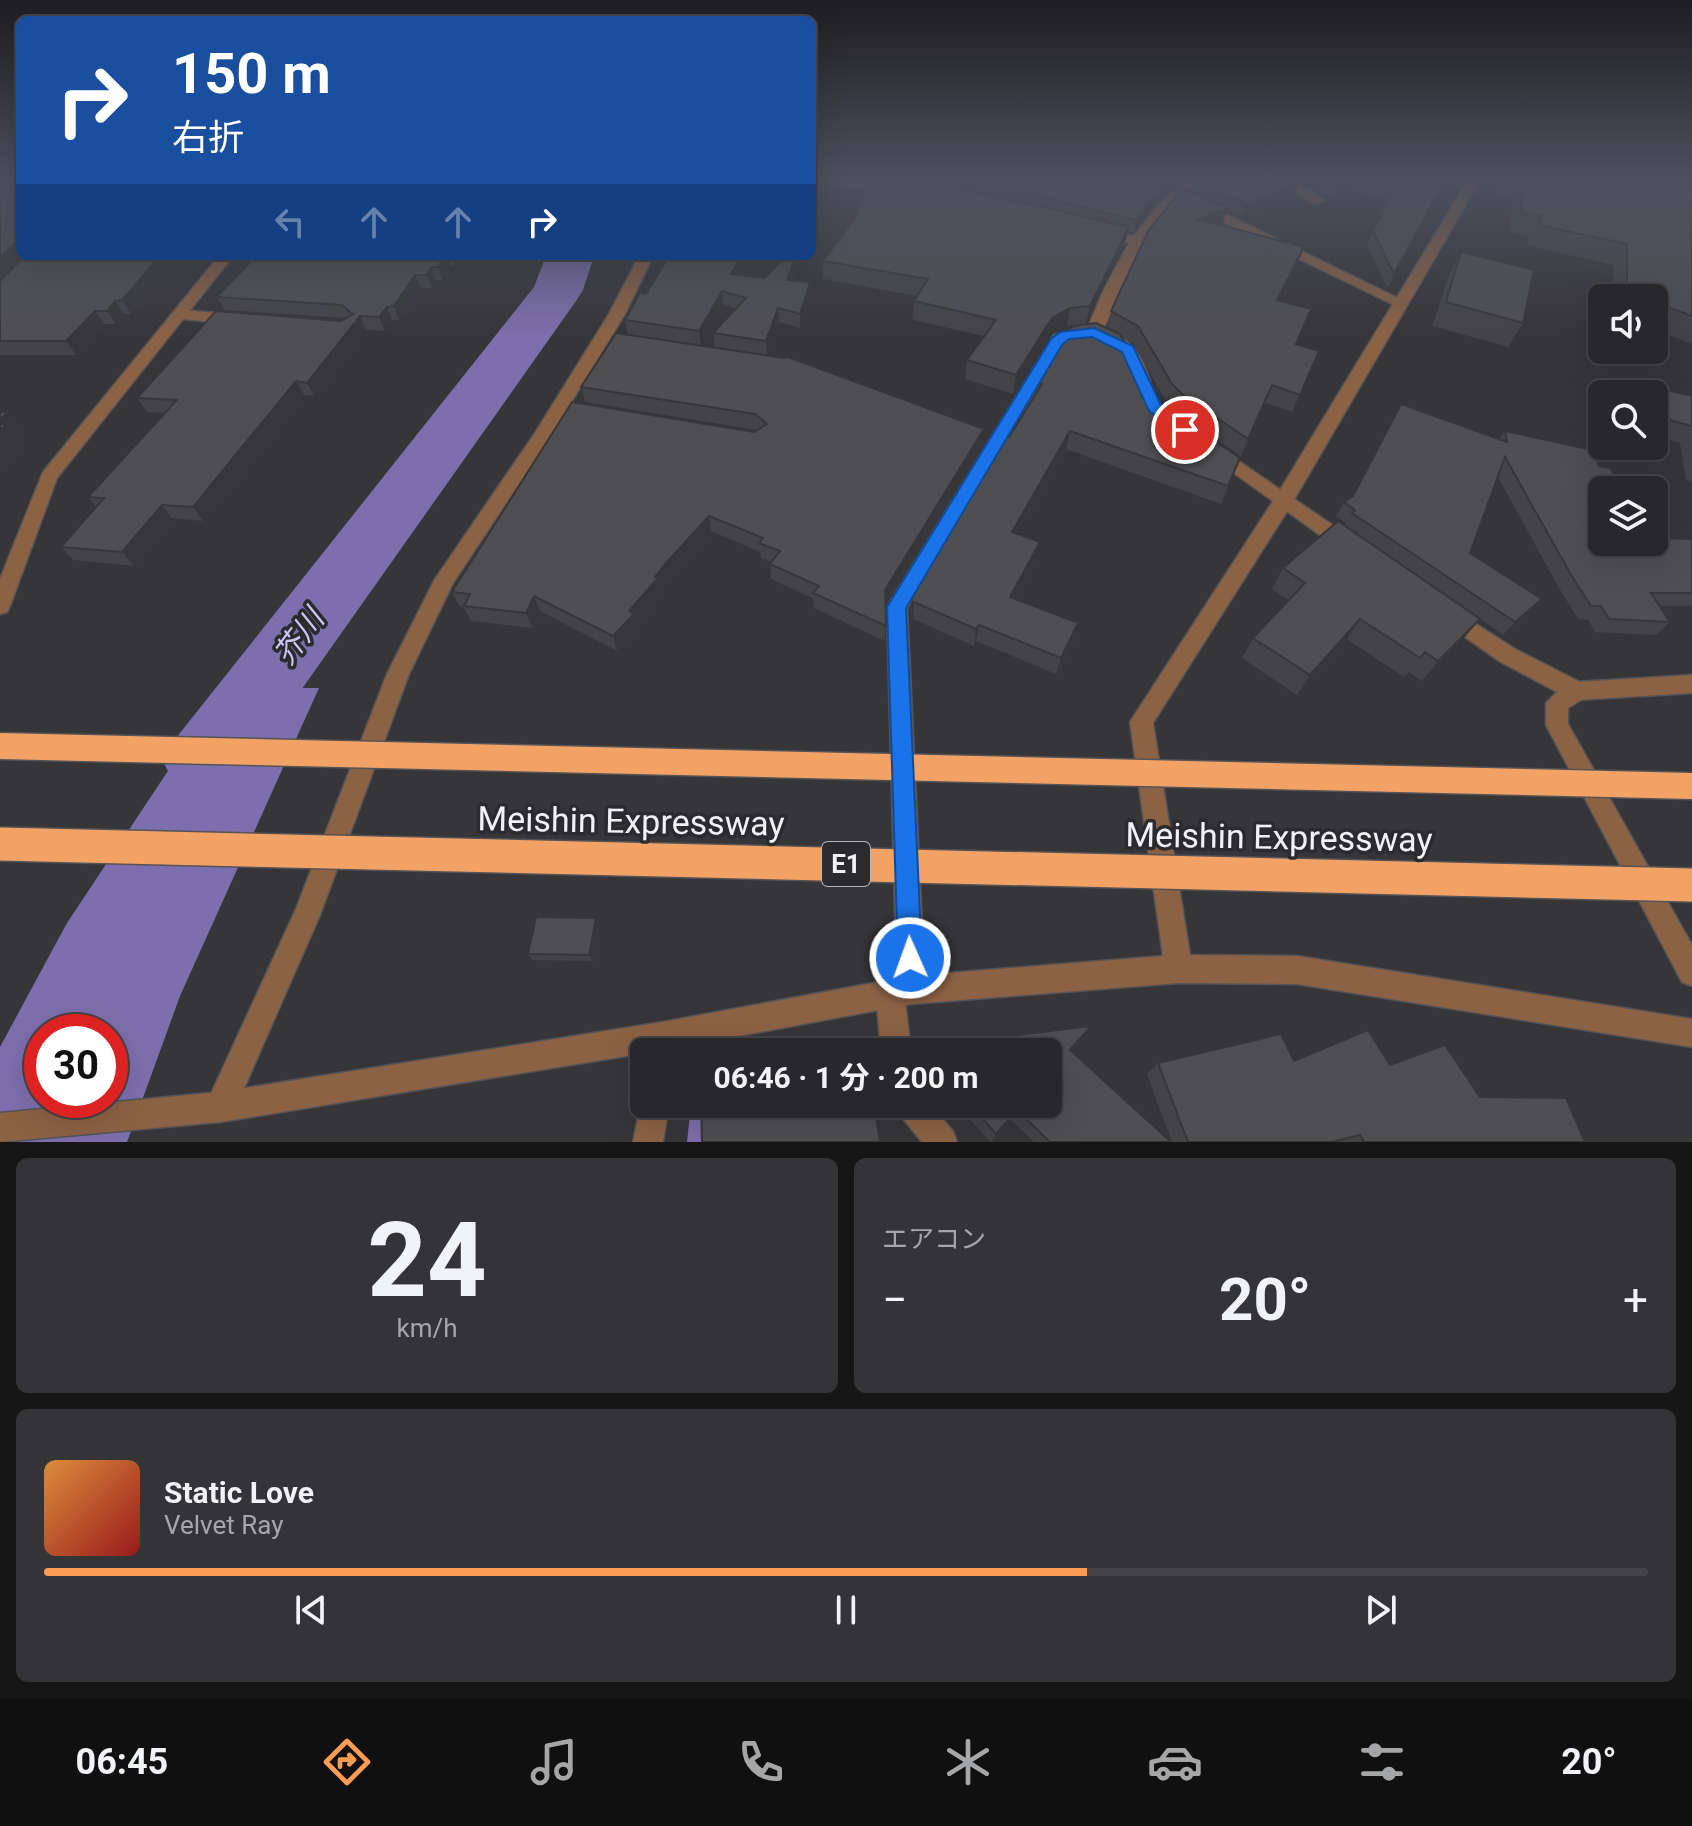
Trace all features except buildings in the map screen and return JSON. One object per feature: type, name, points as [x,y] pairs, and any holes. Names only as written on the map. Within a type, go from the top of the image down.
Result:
[{"type":"highway","name":"Meishin Expressway","points":[[0,746],[1692,786]]},
{"type":"highway","name":"Meishin Expressway","points":[[0,844],[1692,885]]},
{"type":"street","points":[[1094,230],[1137,241]]},
{"type":"street","points":[[1094,333],[1113,280],[1146,230]]},
{"type":"street","points":[[1250,230],[1401,303]]},
{"type":"street","points":[[1178,969],[1141,722],[1284,500],[1444,230]]},
{"type":"street","points":[[2,592],[49,476],[223,260]]},
{"type":"street","points":[[220,1107],[307,915],[398,674],[445,579],[567,408],[610,339],[644,260]]},
{"type":"street","points":[[178,315],[255,320]]},
{"type":"street","points":[[897,1038],[901,992],[897,607],[1056,342],[1071,333],[1094,333],[1121,344],[1133,355],[1150,402]]},
{"type":"street","points":[[1199,440],[1363,555]]},
{"type":"street","points":[[1428,600],[1507,655],[1576,691]]},
{"type":"street","points":[[1692,684],[1576,691],[1557,703],[1557,725],[1692,972]]},
{"type":"street","points":[[690,1038],[901,992],[1178,969],[1297,970],[1692,1033]]},
{"type":"street","points":[[0,1128],[220,1107],[630,1049]]},
{"type":"street","points":[[648,1142],[652,1118]]},
{"type":"street","points":[[922,1118],[942,1142]]},
{"type":"shaded area","points":[[223,688],[319,688],[180,996],[127,1142],[0,1142],[0,1047],[67,923]]},
{"type":"waterway","name":"芥川","points":[[204,763],[558,290],[569,260]]},
{"type":"waterway","points":[[695,1142],[698,1118]]},
{"type":"route","points":[[910,958],[897,607],[1060,338],[1078,332],[1094,333],[1113,339],[1128,349],[1154,408],[1185,430]]}]
